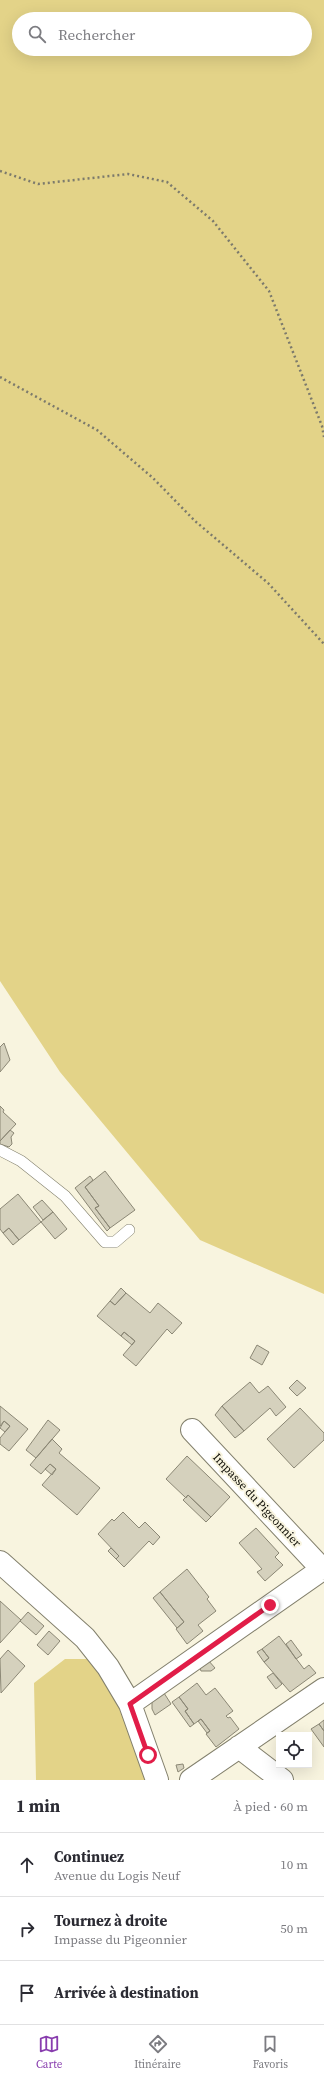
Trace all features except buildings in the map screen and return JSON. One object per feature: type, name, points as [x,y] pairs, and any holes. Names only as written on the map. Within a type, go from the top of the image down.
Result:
[{"type":"street","name":"Impasse du Pigeonnier","points":[[130,1704],[323,1569],[192,1430]]},
{"type":"street","points":[[0,1562],[85,1638],[108,1667],[130,1704],[156,1780]]},
{"type":"street","points":[[191,1780],[324,1689]]},
{"type":"street","points":[[240,1747],[282,1780]]},
{"type":"lane","points":[[0,1150],[21,1161],[65,1196],[105,1242],[115,1242],[129,1230]]},
{"type":"path","points":[[0,172],[38,184],[128,174],[167,182],[213,221],[269,291],[322,426],[324,437]]},
{"type":"path","points":[[0,377],[97,430],[153,478],[195,521],[268,583],[324,644]]},
{"type":"shaded area","points":[[0,0],[324,0],[324,1294],[200,1240],[60,1072],[0,981]]},
{"type":"shaded area","points":[[65,1659],[101,1659],[157,1780],[36,1780],[34,1683]]},
{"type":"route","points":[[148,1755],[130,1704],[270,1605]]}]
